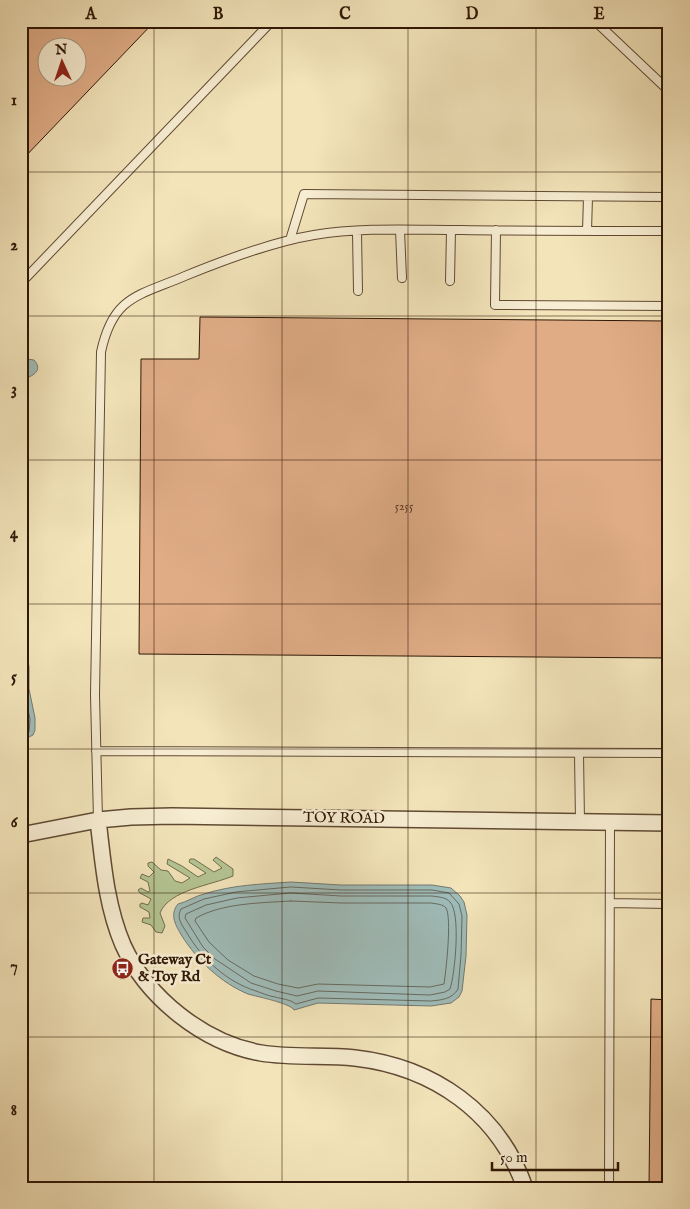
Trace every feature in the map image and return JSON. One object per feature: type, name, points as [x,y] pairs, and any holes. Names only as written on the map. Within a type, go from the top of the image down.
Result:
[{"type":"street","name":"TOY ROAD","points":[[21,835],[98,820],[172,816],[669,822]]},
{"type":"street","points":[[98,820],[106,884],[118,932],[132,962],[143,978],[170,1006],[188,1021],[219,1039],[238,1047],[259,1053],[289,1057],[353,1058],[381,1062],[416,1072],[440,1084],[465,1101],[490,1126],[508,1152],[525,1188]]},
{"type":"lane","points":[[21,283],[272,21]]},
{"type":"lane","points":[[595,21],[669,91]]},
{"type":"lane","points":[[290,240],[304,194],[669,197]]},
{"type":"lane","points":[[587,231],[588,197]]},
{"type":"lane","points":[[98,820],[96,695],[101,352],[107,329],[121,306],[133,297],[208,266],[290,240],[316,235],[400,230],[669,231]]},
{"type":"lane","points":[[400,230],[402,278]]},
{"type":"lane","points":[[450,281],[451,230]]},
{"type":"lane","points":[[496,230],[495,305],[669,306]]},
{"type":"lane","points":[[357,232],[358,291]]},
{"type":"lane","points":[[96,751],[669,753]]},
{"type":"lane","points":[[580,753],[580,822]]},
{"type":"lane","points":[[609,1188],[610,822]]},
{"type":"lane","points":[[610,903],[669,904]]},
{"type":"green space","points":[[216,857],[233,869],[233,876],[192,889],[172,899],[160,913],[165,926],[162,933],[156,932],[151,925],[142,922],[143,918],[150,918],[149,912],[140,907],[140,904],[148,905],[151,899],[138,890],[141,888],[148,892],[150,891],[148,882],[140,878],[142,874],[149,877],[154,872],[148,866],[148,863],[152,862],[161,870],[168,871],[175,881],[182,883],[190,878],[167,864],[168,859],[198,877],[206,873],[189,862],[190,859],[194,859],[214,872],[222,868],[213,860]]},
{"type":"water","points":[[27,359],[34,360],[38,369],[27,378],[21,401],[21,368]]},
{"type":"water","points":[[21,618],[29,667],[29,689],[35,718],[33,735],[27,738],[21,738]]},
{"type":"water","points":[[291,882],[341,885],[432,885],[451,888],[464,902],[467,915],[466,956],[462,991],[459,997],[451,1003],[431,1006],[318,1003],[294,1010],[280,1003],[248,994],[228,984],[210,970],[195,954],[176,924],[174,912],[178,904],[201,895],[236,887]]},
{"type":"building","points":[[21,21],[155,21],[21,161]]},
{"type":"building","points":[[200,317],[669,321],[669,658],[139,654],[141,359],[199,359]]},
{"type":"building","points":[[651,999],[669,1000],[669,1188],[649,1188]]},
{"type":"place","name":"Gateway Ct & Toy Rd","points":[[122,968]]}]
